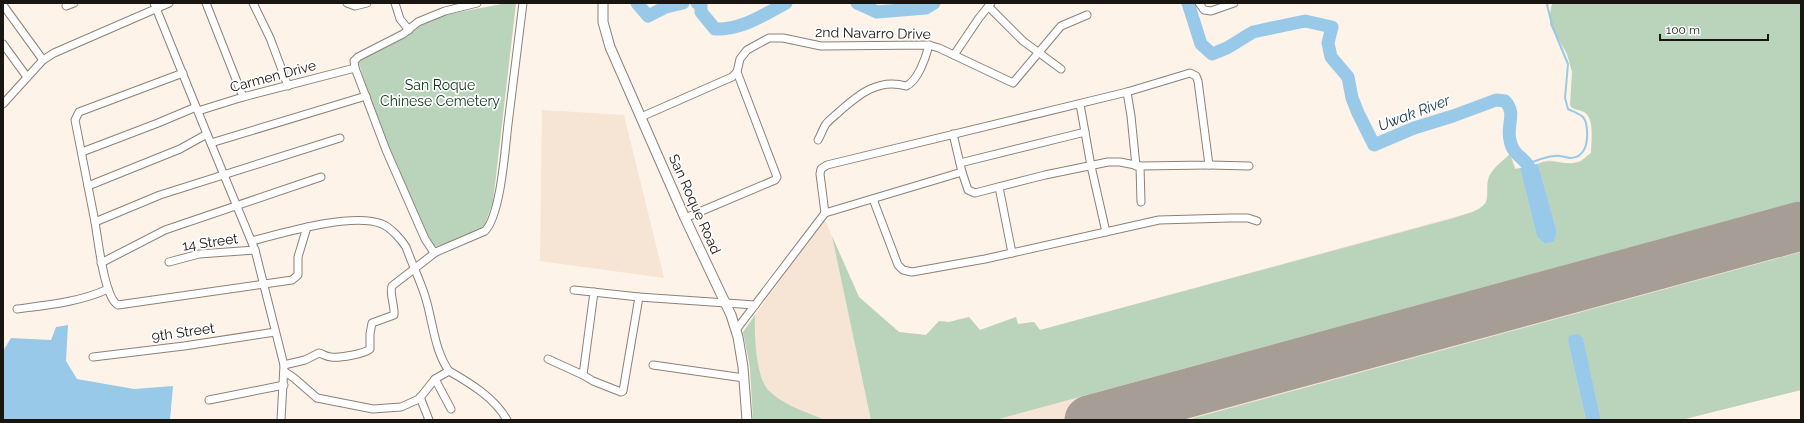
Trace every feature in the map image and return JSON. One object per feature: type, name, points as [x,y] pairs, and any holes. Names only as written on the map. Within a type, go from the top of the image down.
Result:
[{"type":"main road","name":"San Roque Road","points":[[603,3],[603,22],[610,47],[685,218],[726,304],[736,330],[740,344],[747,420]]},
{"type":"street","points":[[66,6],[74,3]]},
{"type":"street","points":[[3,104],[43,60],[70,45],[155,6],[168,3]]},
{"type":"street","points":[[206,3],[243,97]]},
{"type":"street","points":[[254,3],[270,38],[288,86]]},
{"type":"street","points":[[347,3],[355,6],[366,3]]},
{"type":"street","points":[[395,3],[400,19],[409,30]]},
{"type":"street","points":[[436,252],[432,251],[425,239],[386,150],[355,68],[354,61],[358,57],[409,30],[418,22],[462,5],[477,3]]},
{"type":"street","points":[[284,369],[319,353],[330,357],[357,355],[367,351],[370,348],[372,323],[394,315],[395,309],[391,289],[392,286],[436,252],[485,231],[490,226],[502,175],[523,3]]},
{"type":"street","points":[[1199,3],[1204,10],[1211,11],[1234,3]]},
{"type":"street","points":[[3,5],[43,60]]},
{"type":"street","points":[[954,55],[979,18],[990,5],[1023,41],[1061,69]]},
{"type":"street","points":[[155,6],[255,250],[284,369],[281,420]]},
{"type":"street","points":[[1038,51],[1060,26],[1087,15]]},
{"type":"street","name":"2nd Navarro Drive","points":[[737,72],[740,59],[747,50],[769,38],[783,38],[821,46],[929,46],[954,55],[1013,83],[1038,51]]},
{"type":"street","points":[[3,44],[27,77]]},
{"type":"street","points":[[818,140],[827,123],[856,96],[868,89],[878,86],[897,84],[906,86],[910,84],[925,59],[929,46]]},
{"type":"street","name":"Carmen Drive","points":[[82,152],[197,109],[355,68]]},
{"type":"street","points":[[641,117],[732,78],[737,72],[777,177],[776,180],[685,218]]},
{"type":"street","points":[[183,73],[77,114],[75,120],[95,222],[101,263],[108,289],[118,306],[292,280],[298,275],[298,257],[307,227]]},
{"type":"street","points":[[825,213],[820,174],[821,169],[827,164],[1080,104],[1190,73],[1196,76],[1198,81],[1209,165]]},
{"type":"street","points":[[1127,92],[1138,166],[1141,202]]},
{"type":"street","points":[[211,143],[366,96]]},
{"type":"street","points":[[1080,104],[1091,166],[1106,232]]},
{"type":"street","points":[[960,163],[1085,132]]},
{"type":"street","points":[[88,186],[180,149],[207,134]]},
{"type":"street","points":[[953,134],[968,190],[975,193],[1108,162],[1120,162],[1138,166],[1249,166]]},
{"type":"street","points":[[95,222],[160,195],[340,138]]},
{"type":"street","points":[[736,330],[825,213],[962,172]]},
{"type":"street","points":[[101,263],[165,230],[321,178]]},
{"type":"street","points":[[999,187],[1012,253]]},
{"type":"street","points":[[873,199],[898,265],[904,270],[919,272],[1170,219],[1248,218],[1257,220]]},
{"type":"street","points":[[252,241],[307,227],[353,221],[371,221],[384,225],[403,242],[425,297],[441,356],[449,371],[488,397],[500,409],[507,420]]},
{"type":"street","name":"14 Street","points":[[169,262],[199,254],[255,250]]},
{"type":"street","points":[[17,309],[50,305],[82,298],[108,289]]},
{"type":"street","points":[[574,290],[639,297],[755,305]]},
{"type":"street","points":[[582,375],[594,292]]},
{"type":"street","points":[[548,359],[593,381],[621,392],[623,391],[639,297]]},
{"type":"street","name":"9th Street","points":[[93,357],[184,346],[275,332]]},
{"type":"street","points":[[653,365],[744,378]]},
{"type":"street","points":[[284,369],[317,398],[359,408],[373,409],[401,406],[420,398],[435,379],[449,371]]},
{"type":"street","points":[[435,379],[451,409]]},
{"type":"street","points":[[209,400],[284,385]]},
{"type":"street","points":[[420,398],[429,420]]},
{"type":"shaded area","points":[[542,110],[624,115],[664,278],[540,261]]},
{"type":"shaded area","points":[[1801,122],[1801,390],[1681,420],[753,420],[750,367],[743,332],[824,218],[859,297],[899,332],[926,335],[939,321],[949,322],[969,317],[980,330],[1016,317],[1018,324],[1034,322],[1040,330],[1472,212],[1486,203],[1489,176],[1510,154],[1516,169],[1549,160],[1566,164],[1580,161],[1591,153]]},
{"type":"green space","name":"San Roque Chinese Cemetery","points":[[507,3],[516,3],[493,202],[484,226],[475,235],[434,247],[425,230],[380,124],[358,60],[406,36],[415,28],[444,15]]},
{"type":"green space","points":[[1552,3],[1801,3],[1801,201],[995,420],[871,420],[832,236],[859,297],[899,332],[926,335],[939,321],[949,322],[969,317],[980,330],[1016,317],[1018,324],[1034,322],[1040,330],[1454,218],[1479,209],[1483,206],[1487,198],[1488,182],[1491,173],[1510,154],[1515,169],[1520,168],[1537,237],[1545,244],[1554,242],[1557,232],[1538,164],[1549,161],[1575,163],[1581,161],[1591,153],[1592,137],[1590,119],[1584,112],[1572,108],[1570,105],[1572,72],[1567,54],[1550,25]]},
{"type":"green space","points":[[1801,252],[1801,390],[1681,420],[1601,420],[1583,339],[1568,342],[1586,420],[1187,420]]},
{"type":"green space","points":[[755,315],[758,365],[764,384],[768,390],[788,404],[825,420],[753,420],[750,367],[743,332]]},
{"type":"water","points":[[1538,164],[1557,232],[1554,242],[1545,244],[1537,237],[1520,168]]},
{"type":"water","points":[[68,325],[66,361],[77,379],[134,389],[173,386],[170,420],[3,420],[3,351],[11,338],[51,340],[56,327]]},
{"type":"water","points":[[1578,334],[1583,338],[1601,420],[1586,420],[1568,342],[1569,336]]},
{"type":"waterway","name":"Uwak River","points":[[637,3],[648,16],[666,7],[683,3]]},
{"type":"waterway","name":"Uwak River","points":[[697,3],[701,5],[701,12],[715,29],[725,29],[752,21],[786,3]]},
{"type":"waterway","name":"Uwak River","points":[[857,3],[877,12],[926,8],[934,3]]},
{"type":"waterway","name":"Uwak River","points":[[1188,3],[1201,44],[1212,54],[1227,48],[1253,32],[1305,21],[1332,27],[1328,43],[1331,57],[1348,77],[1352,98],[1374,145],[1414,128],[1453,116],[1496,100],[1505,101],[1511,115],[1509,130],[1511,144],[1515,151],[1528,165],[1534,183]]},
{"type":"waterway","points":[[1527,164],[1543,158],[1558,156],[1570,158],[1575,157],[1582,153],[1587,140],[1584,118],[1568,109],[1565,98],[1568,64],[1553,28],[1547,5],[1548,3]]},
{"type":"runway","points":[[1089,420],[1801,226]]}]
